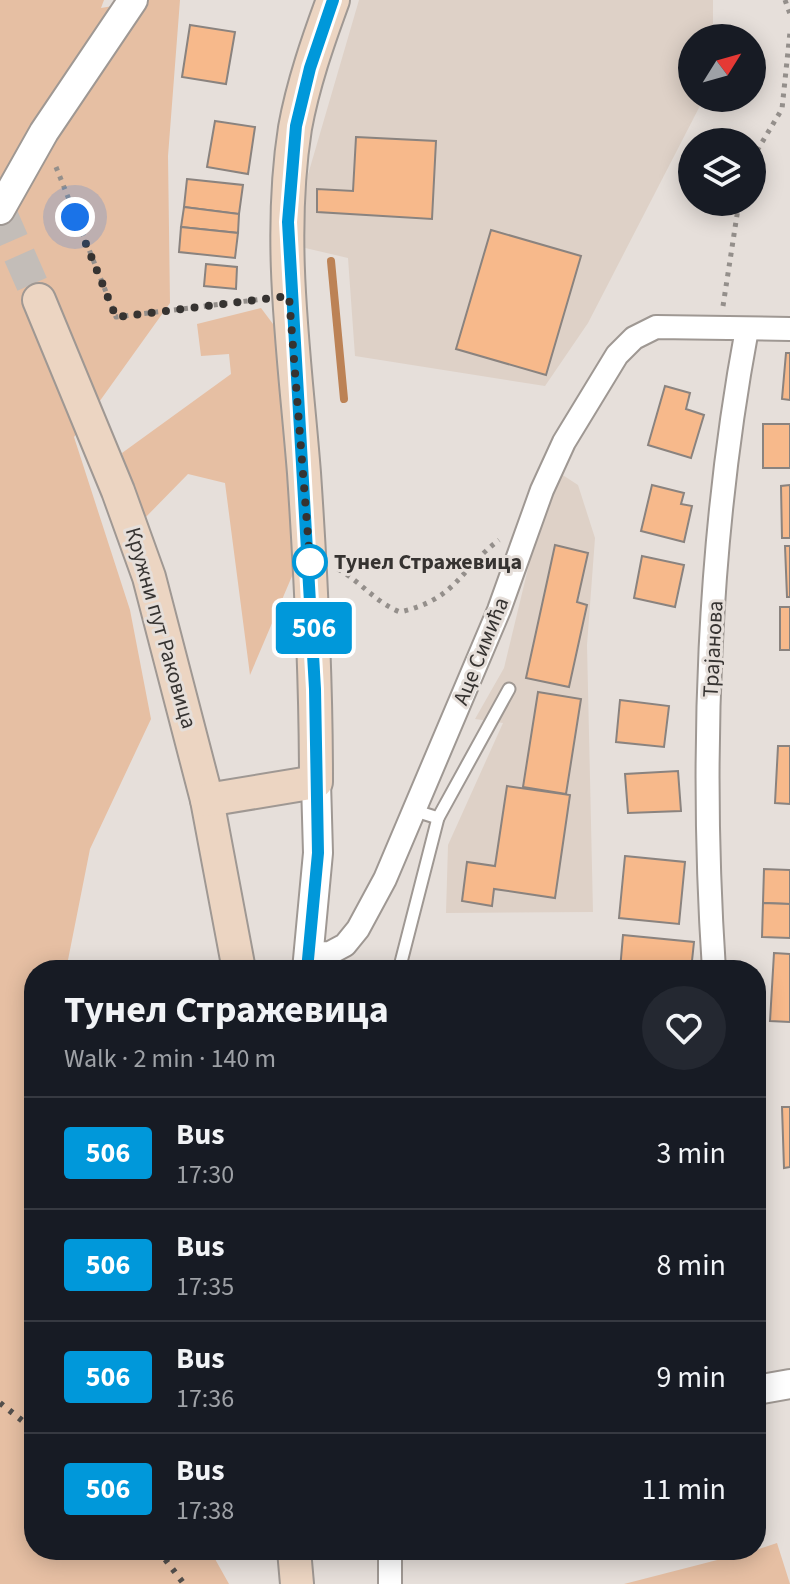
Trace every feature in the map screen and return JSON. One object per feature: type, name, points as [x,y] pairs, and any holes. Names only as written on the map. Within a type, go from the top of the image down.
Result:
[{"type":"main road","points":[[207,800],[316,782],[313,609],[289,296],[288,222],[296,126],[310,68],[333,0]]},
{"type":"main road","name":"Кружни пут Раковица","points":[[39,300],[137,542],[207,800],[237,960]]},
{"type":"main road","points":[[295,1560],[297,1584]]},
{"type":"street","points":[[0,210],[36,146],[133,0]]},
{"type":"street","name":"Аце Симића","points":[[312,960],[330,953],[353,937],[385,879],[416,811],[564,442],[617,355],[634,338],[656,327],[790,329]]},
{"type":"street","name":"Трајанова","points":[[714,960],[706,796],[710,716],[731,421],[747,329]]},
{"type":"street","points":[[307,960],[318,853],[316,782]]},
{"type":"street","points":[[766,1388],[790,1384]]},
{"type":"street","points":[[390,1560],[390,1584]]},
{"type":"lane","points":[[402,960],[438,818],[509,689]]},
{"type":"lane","points":[[416,811],[438,818]]},
{"type":"path","points":[[785,0],[790,14]]},
{"type":"path","points":[[766,136],[782,109],[790,32]]},
{"type":"path","points":[[36,146],[50,157],[61,175],[82,238],[116,317],[289,296]]},
{"type":"path","points":[[720,326],[737,216]]},
{"type":"path","points":[[368,594],[400,612],[431,602],[465,577],[490,547],[535,513]]},
{"type":"shaded area","points":[[0,0],[104,0],[101,8],[149,0],[180,0],[168,156],[170,303],[74,437],[130,610],[151,719],[90,849],[68,960],[24,960],[24,1560],[216,1560],[229,1584],[0,1584]]},
{"type":"shaded area","points":[[359,0],[713,0],[713,24],[678,24],[678,112],[697,112],[689,128],[678,128],[678,148],[588,323],[545,386],[355,356],[348,258],[301,247],[307,178]]},
{"type":"shaded area","points":[[261,308],[276,328],[298,562],[250,675],[225,483],[188,474],[141,522],[122,453],[231,374],[229,354],[201,356],[197,324]]},
{"type":"shaded area","points":[[558,472],[578,485],[595,538],[587,645],[593,912],[446,913],[448,845],[503,723],[475,719],[504,668],[531,556]]},
{"type":"shaded area","points":[[777,1543],[790,1584],[624,1584],[717,1560],[766,1560],[766,1547]]},
{"type":"building","points":[[190,25],[235,32],[226,84],[182,77]]},
{"type":"building","points":[[215,121],[255,127],[248,174],[207,167]]},
{"type":"building","points":[[356,137],[436,141],[432,219],[317,212],[317,189],[353,191]]},
{"type":"building","points":[[187,179],[243,185],[239,214],[184,207]]},
{"type":"building","points":[[184,207],[239,214],[238,233],[181,227]]},
{"type":"building","points":[[181,227],[238,233],[235,258],[179,252]]},
{"type":"building","points":[[491,230],[581,256],[546,375],[456,349]]},
{"type":"building","points":[[206,264],[237,267],[236,289],[204,286]]},
{"type":"building","points":[[786,353],[790,353],[790,400],[782,399]]},
{"type":"building","points":[[665,386],[690,393],[686,409],[704,415],[691,458],[648,445]]},
{"type":"building","points":[[763,424],[790,424],[790,468],[763,468]]},
{"type":"building","points":[[652,485],[684,493],[681,504],[692,506],[684,542],[641,531]]},
{"type":"building","points":[[790,485],[790,538],[782,538],[781,486]]},
{"type":"building","points":[[555,545],[588,553],[577,602],[587,605],[569,687],[526,678]]},
{"type":"building","points":[[785,546],[790,546],[790,597],[787,597]]},
{"type":"building","points":[[642,556],[684,565],[675,607],[634,598]]},
{"type":"building","points":[[780,607],[790,607],[790,650],[780,650]]},
{"type":"building","points":[[538,692],[581,699],[566,794],[523,787]]},
{"type":"building","points":[[620,700],[669,706],[664,747],[616,742]]},
{"type":"building","points":[[778,746],[790,746],[790,804],[775,803]]},
{"type":"building","points":[[678,771],[681,811],[628,813],[625,774]]},
{"type":"building","points":[[507,786],[570,795],[555,898],[494,889],[492,906],[462,901],[467,862],[495,866]]},
{"type":"building","points":[[625,856],[685,862],[679,924],[619,918]]},
{"type":"building","points":[[764,869],[790,870],[790,904],[763,903]]},
{"type":"building","points":[[763,903],[790,904],[790,938],[762,937]]},
{"type":"building","points":[[623,935],[694,942],[692,960],[621,960]]},
{"type":"building","points":[[774,953],[790,954],[790,1022],[770,1021]]},
{"type":"building","points":[[782,1107],[790,1107],[790,1167],[784,1168]]},
{"type":"waterway","points":[[331,261],[344,399]]},
{"type":"tunnel","points":[[0,211],[39,300]]},
{"type":"railway","points":[[0,1403],[24,1422]]},
{"type":"railway","points":[[166,1560],[184,1584]]},
{"type":"bus line","name":"506","points":[[308,960],[318,853],[313,609],[289,296],[288,222],[296,126],[310,68],[333,0]]},
{"type":"place","name":"Тунел Стражевица","points":[[310,562]]},
{"type":"route","points":[[75,217],[116,317],[289,296],[310,562]]}]
